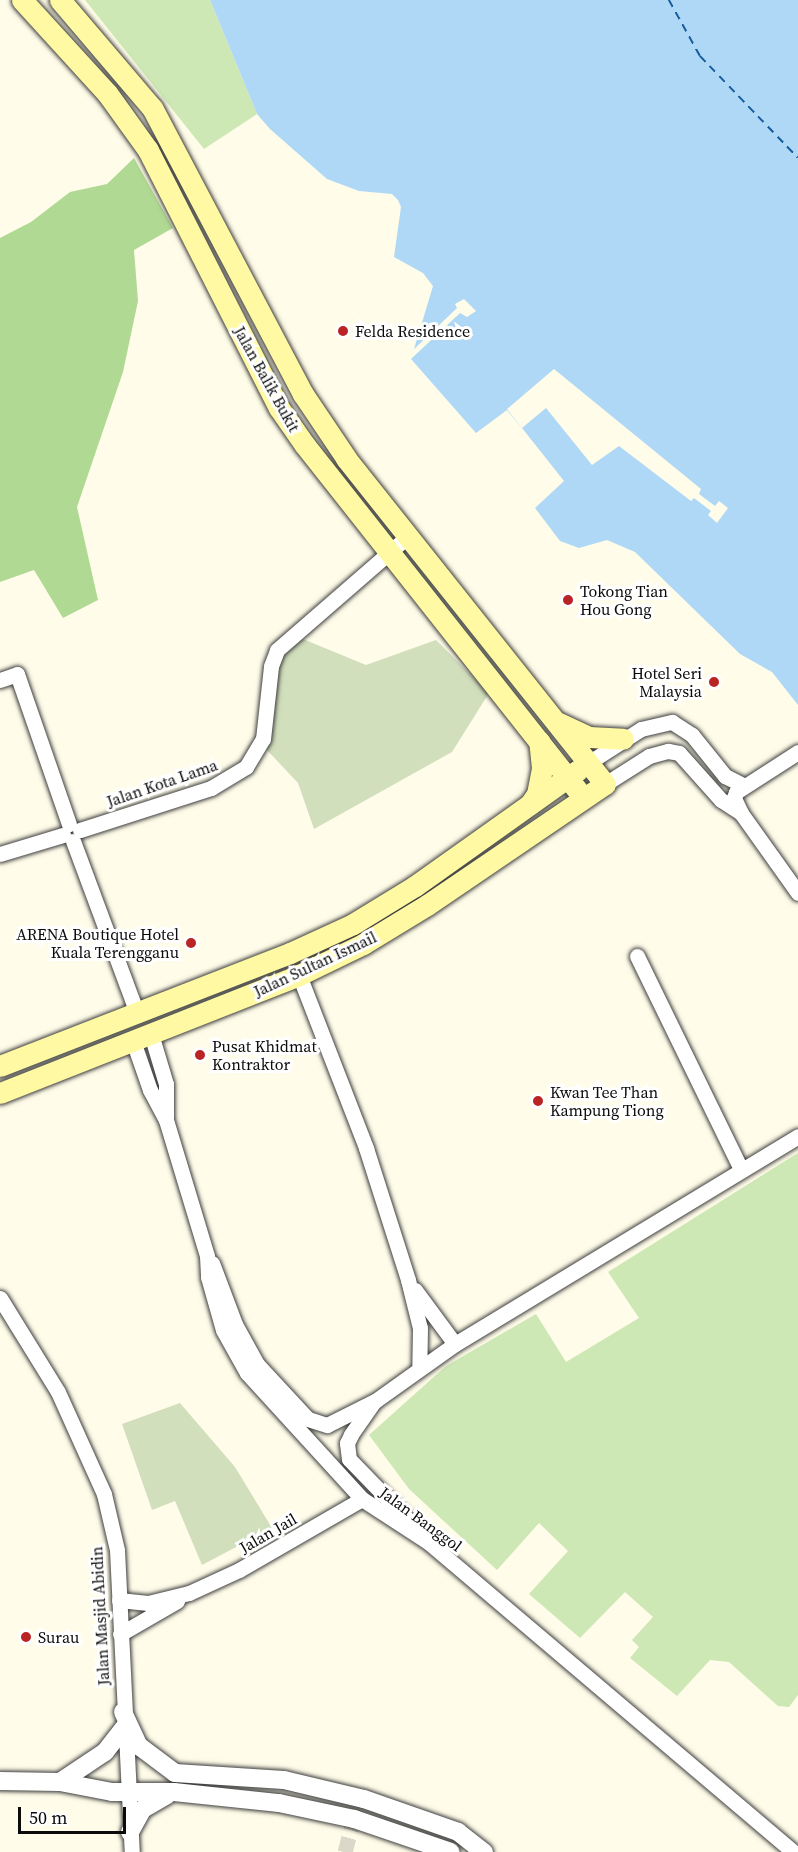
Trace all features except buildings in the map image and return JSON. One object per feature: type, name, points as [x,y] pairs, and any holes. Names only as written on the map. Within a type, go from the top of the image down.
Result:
[{"type":"main road","name":"Jalan Balik Bukit","points":[[22,0],[107,93],[148,150],[279,408],[387,554],[584,798]]},
{"type":"main road","name":"Jalan Balik Bukit","points":[[60,0],[153,108],[303,394],[406,538],[605,784]]},
{"type":"main road","points":[[553,720],[589,737],[623,739]]},
{"type":"main road","points":[[529,805],[537,794],[542,768],[539,741]]},
{"type":"main road","name":"Jalan Sultan Ismail","points":[[0,1066],[137,1013],[353,924],[414,886],[588,763]]},
{"type":"main road","name":"Jalan Sultan Ismail","points":[[0,1093],[299,975],[363,944],[427,905],[605,784]]},
{"type":"street","name":"Jalan Kota Lama","points":[[0,854],[211,788],[246,767],[263,739],[271,666],[277,650],[406,538]]},
{"type":"street","points":[[0,680],[17,674],[71,833],[137,1013]]},
{"type":"street","points":[[588,763],[623,739],[658,722],[672,722],[692,735],[725,776],[745,786]]},
{"type":"street","points":[[605,784],[649,756],[668,751],[690,762],[721,800],[741,813]]},
{"type":"street","points":[[798,752],[745,786],[734,798],[741,813],[798,893]]},
{"type":"street","points":[[637,956],[741,1169]]},
{"type":"street","points":[[299,975],[366,1148],[408,1280],[420,1328],[419,1367]]},
{"type":"street","name":"Jalan Banggol","points":[[142,1037],[166,1084],[166,1120],[207,1256],[208,1277],[232,1352],[362,1499],[428,1542],[793,1852]]},
{"type":"street","points":[[207,1256],[245,1346],[308,1419],[327,1425],[375,1401],[419,1367],[455,1344],[798,1136]]},
{"type":"street","points":[[408,1280],[455,1344]]},
{"type":"street","name":"Jalan Masjid Abidin","points":[[0,1298],[58,1392],[89,1454],[104,1494],[117,1550],[126,1792],[132,1852]]},
{"type":"street","points":[[375,1401],[347,1443],[349,1459],[381,1488],[428,1542]]},
{"type":"street","name":"Jalan Jail","points":[[120,1634],[189,1593],[239,1570],[362,1499]]},
{"type":"street","name":"Jalan Jail","points":[[119,1600],[148,1603],[189,1593]]},
{"type":"street","points":[[60,1782],[105,1752],[124,1720],[140,1746],[175,1773],[284,1780],[364,1799],[458,1832],[484,1852]]},
{"type":"street","points":[[0,1781],[60,1782],[126,1792],[174,1792],[290,1805],[354,1819],[451,1852]]},
{"type":"street","points":[[130,1832],[136,1816],[148,1804],[174,1792]]},
{"type":"green space","points":[[85,0],[210,0],[257,114],[204,149]]},
{"type":"green space","points":[[134,158],[173,228],[134,250],[138,301],[123,372],[77,507],[98,600],[63,618],[34,570],[0,582],[0,238],[31,222],[70,192],[107,184]]},
{"type":"green space","points":[[298,637],[366,665],[436,640],[489,693],[452,752],[314,829],[298,783],[266,749],[277,660]]},
{"type":"green space","points":[[798,1153],[798,1695],[789,1707],[778,1706],[729,1662],[710,1660],[677,1696],[630,1658],[639,1647],[632,1640],[653,1617],[625,1592],[580,1638],[529,1594],[568,1551],[539,1523],[497,1570],[409,1489],[369,1435],[446,1366],[536,1314],[566,1362],[639,1318],[608,1272]]},
{"type":"green space","points":[[180,1403],[235,1467],[272,1528],[202,1565],[175,1501],[152,1510],[122,1424]]},
{"type":"water","points":[[210,0],[798,0],[798,705],[772,672],[740,654],[635,552],[607,540],[579,548],[560,541],[535,508],[564,481],[522,428],[507,410],[476,433],[411,359],[433,286],[423,273],[394,257],[401,207],[398,200],[392,194],[359,191],[327,179],[270,129],[257,114]]},
{"type":"pier","points":[[464,299],[476,311],[467,317],[460,313],[411,359],[410,353],[457,308],[455,304]]},
{"type":"pier","points":[[554,369],[701,489],[699,494],[715,506],[719,501],[728,508],[717,523],[708,515],[711,511],[694,498],[691,501],[619,446],[592,465],[546,408],[522,428],[507,409]]},
{"type":"ferry route","points":[[669,0],[700,56],[798,158]]},
{"type":"tunnel","points":[[345,1852],[354,1819]]},
{"type":"place","name":"Felda Residence","points":[[343,331]]},
{"type":"place","name":"Tokong Tian Hou Gong","points":[[568,600]]},
{"type":"place","name":"Hotel Seri Malaysia","points":[[714,682]]},
{"type":"place","name":"ARENA Boutique Hotel Kuala Terengganu","points":[[191,943]]},
{"type":"place","name":"Pusat Khidmat Kontraktor","points":[[200,1055]]},
{"type":"place","name":"Kwan Tee Than Kampung Tiong","points":[[538,1101]]},
{"type":"place","name":"Surau","points":[[26,1637]]}]
